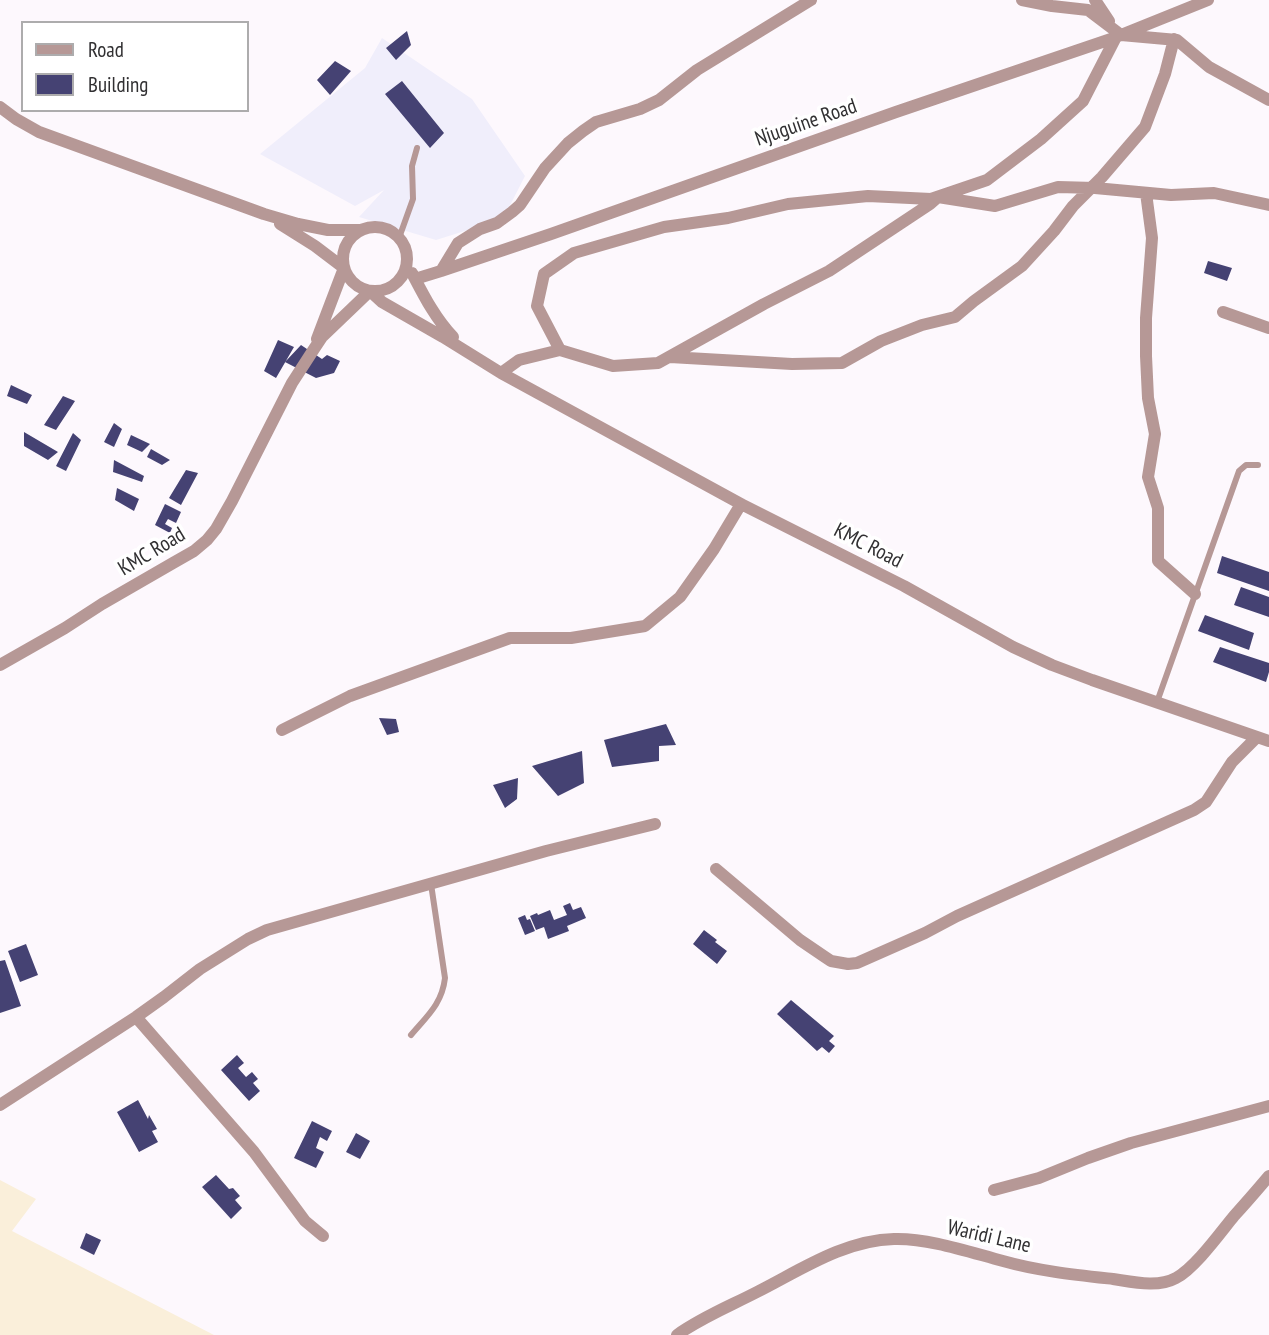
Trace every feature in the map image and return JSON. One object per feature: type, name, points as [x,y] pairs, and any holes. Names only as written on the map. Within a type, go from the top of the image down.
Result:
[{"type":"street","points":[[440,271],[457,243],[480,229],[497,223],[520,205],[545,168],[583,131],[596,122],[640,109],[659,100],[697,70],[811,0]]},
{"type":"street","points":[[1022,0],[1088,10],[1118,34],[1177,40],[1209,67],[1269,100]]},
{"type":"street","points":[[1095,0],[1118,34]]},
{"type":"street","name":"Njuguine Road","points":[[415,278],[551,234],[1208,0]]},
{"type":"street","points":[[560,350],[537,306],[544,274],[575,253],[664,227],[728,218],[788,204],[868,196],[930,199],[987,180],[1041,139],[1083,101],[1118,34]]},
{"type":"street","points":[[670,357],[842,363],[881,341],[922,325],[955,317],[1022,266],[1145,127],[1165,74],[1174,40]]},
{"type":"street","points":[[0,107],[16,119],[50,136],[264,214],[328,230],[380,227],[391,231],[405,247],[405,270],[400,279],[381,291],[360,288],[352,282],[344,268],[342,254],[346,244],[360,230]]},
{"type":"street","points":[[501,373],[519,360],[560,350],[613,366],[658,363],[829,271],[938,197],[995,206],[1058,187],[1171,195],[1214,193],[1269,205]]},
{"type":"street","points":[[1146,193],[1152,238],[1146,318],[1147,398],[1155,434],[1148,477],[1158,509],[1158,561],[1195,594]]},
{"type":"street","points":[[264,214],[344,268]]},
{"type":"street","name":"KMC Road","points":[[407,256],[427,303],[442,325],[465,350]]},
{"type":"street","name":"KMC Road","points":[[314,349],[344,268]]},
{"type":"street","name":"KMC Road","points":[[0,665],[56,634],[207,540],[232,501],[292,383],[314,349],[322,337],[370,291],[382,302],[501,373],[1013,646],[1042,660],[1156,703],[1263,739]]},
{"type":"street","points":[[1223,312],[1269,328]]},
{"type":"street","points":[[282,730],[350,696],[510,638],[571,638],[645,626],[680,597],[714,549],[741,503]]},
{"type":"street","points":[[716,869],[800,940],[831,961],[858,963],[1194,810],[1206,802],[1232,762],[1263,739]]},
{"type":"street","points":[[0,1105],[164,998],[200,969],[267,930],[546,851],[655,824]]},
{"type":"street","points":[[136,1017],[254,1152],[305,1221],[323,1236]]},
{"type":"street","points":[[994,1190],[1039,1178],[1131,1143],[1269,1106]]},
{"type":"street","name":"Waridi Lane","points":[[677,1335],[715,1312],[809,1264],[870,1241],[895,1238],[1058,1271],[1150,1283],[1164,1282],[1176,1278],[1195,1261],[1269,1176]]},
{"type":"lane","points":[[399,238],[413,199],[412,166],[417,148]]},
{"type":"lane","points":[[1156,703],[1239,471],[1246,465],[1258,465]]},
{"type":"lane","points":[[411,1035],[437,1005],[445,978],[430,884]]},
{"type":"shaded area","points":[[382,38],[472,99],[525,176],[503,219],[436,240],[359,217],[384,190],[355,206],[260,154],[365,68]]},
{"type":"shaded area","points":[[0,1180],[36,1199],[12,1231],[214,1335],[0,1335]]},
{"type":"building","points":[[407,31],[411,45],[396,60],[386,48]]},
{"type":"building","points":[[335,61],[351,71],[330,95],[317,80]]},
{"type":"building","points":[[402,81],[444,133],[430,148],[385,94]]},
{"type":"building","points":[[1208,261],[1232,268],[1227,281],[1204,273]]},
{"type":"building","points":[[278,340],[294,347],[276,378],[264,371]]},
{"type":"building","points":[[301,345],[322,359],[327,355],[340,361],[334,373],[316,378],[285,362]]},
{"type":"building","points":[[11,385],[32,395],[27,404],[7,396]]},
{"type":"building","points":[[63,396],[75,401],[56,430],[44,425]]},
{"type":"building","points":[[114,423],[122,429],[114,447],[104,442]]},
{"type":"building","points":[[24,432],[58,452],[48,460],[24,446]]},
{"type":"building","points":[[73,433],[81,440],[66,471],[56,466]]},
{"type":"building","points":[[131,435],[150,444],[142,452],[127,445]]},
{"type":"building","points":[[151,449],[170,460],[162,465],[147,457]]},
{"type":"building","points":[[114,460],[144,476],[142,482],[113,472]]},
{"type":"building","points":[[186,470],[198,473],[181,505],[169,498]]},
{"type":"building","points":[[117,488],[139,499],[134,511],[115,500]]},
{"type":"building","points":[[165,504],[181,512],[176,523],[168,519],[165,524],[172,528],[170,533],[155,525]]},
{"type":"building","points":[[1222,556],[1269,572],[1269,591],[1217,573]]},
{"type":"building","points":[[1241,587],[1269,597],[1269,617],[1234,605]]},
{"type":"building","points":[[1205,615],[1254,633],[1249,650],[1198,631]]},
{"type":"building","points":[[1220,647],[1269,663],[1266,682],[1213,662]]},
{"type":"building","points":[[379,718],[396,719],[399,732],[387,735]]},
{"type":"building","points":[[666,724],[676,745],[659,746],[659,761],[612,767],[604,740]]},
{"type":"building","points":[[582,751],[584,783],[558,796],[532,766]]},
{"type":"building","points":[[518,778],[517,799],[505,808],[493,785]]},
{"type":"building","points":[[570,903],[573,910],[581,907],[586,918],[567,926],[569,931],[548,939],[544,927],[536,930],[530,916],[550,910],[554,920],[567,915],[563,906]]},
{"type":"building","points":[[525,915],[527,920],[530,919],[535,931],[525,935],[518,918]]},
{"type":"building","points":[[704,930],[727,951],[717,964],[693,944]]},
{"type":"building","points":[[26,944],[38,975],[20,982],[8,951]]},
{"type":"building","points":[[5,960],[21,1006],[0,1013],[0,961]]},
{"type":"building","points":[[791,1000],[834,1036],[829,1041],[835,1046],[829,1053],[822,1047],[817,1051],[777,1014]]},
{"type":"building","points":[[237,1055],[244,1063],[238,1068],[246,1077],[252,1072],[258,1079],[253,1083],[260,1091],[249,1101],[221,1070]]},
{"type":"building","points":[[138,1100],[157,1129],[152,1131],[158,1142],[139,1152],[117,1112]]},
{"type":"building","points":[[312,1121],[332,1131],[327,1141],[320,1137],[316,1148],[324,1152],[316,1168],[294,1158]]},
{"type":"building","points":[[356,1133],[370,1141],[360,1159],[346,1152]]},
{"type":"building","points":[[216,1175],[240,1196],[235,1200],[242,1208],[231,1219],[202,1187]]},
{"type":"building","points":[[86,1233],[101,1240],[94,1255],[80,1248]]}]
